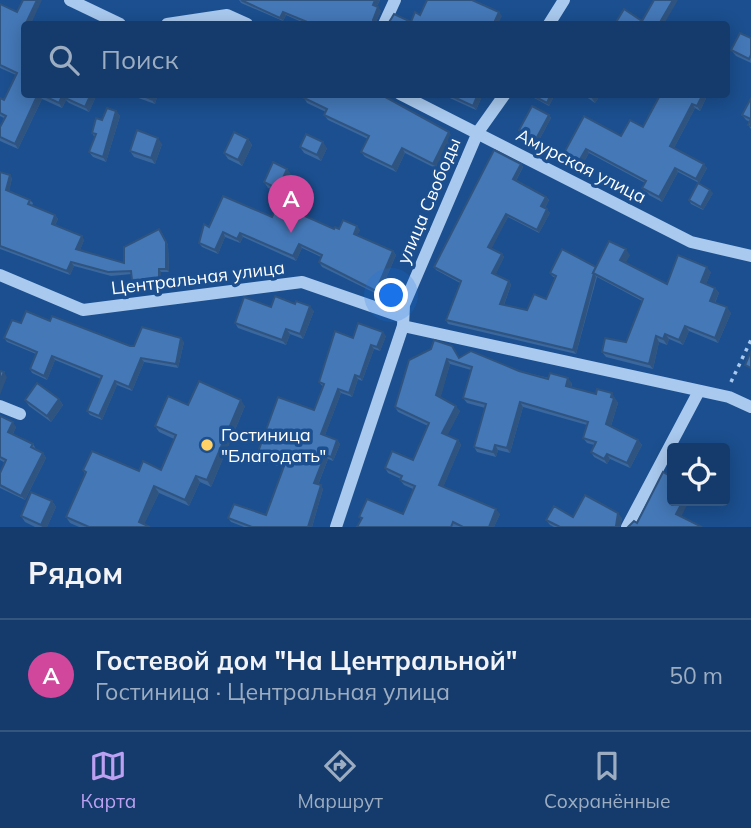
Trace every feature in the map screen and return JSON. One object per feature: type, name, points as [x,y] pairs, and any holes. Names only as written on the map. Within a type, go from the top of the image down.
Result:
[{"type":"street","points":[[70,0],[114,21]]},
{"type":"street","points":[[385,21],[395,0]]},
{"type":"street","points":[[551,21],[564,0]]},
{"type":"street","points":[[187,21],[227,15],[240,21]]},
{"type":"street","name":"Амурская улица","points":[[408,98],[691,242],[751,256]]},
{"type":"street","name":"улица Свободы","points":[[336,527],[403,321],[404,305],[478,132],[502,98]]},
{"type":"street","name":"Центральная улица","points":[[0,275],[83,310],[302,282],[403,321],[725,397],[751,407]]},
{"type":"street","points":[[627,527],[699,391]]},
{"type":"street","points":[[0,406],[20,414]]},
{"type":"path","points":[[725,397],[751,340]]},
{"type":"building","points":[[23,0],[37,0],[27,21],[21,21],[21,98],[36,98],[15,144],[0,137],[0,127],[6,116],[0,113],[0,98],[4,100],[17,73],[0,65],[0,4],[17,12]]},
{"type":"building","points":[[241,0],[375,0],[373,5],[378,7],[373,21],[305,21],[283,12],[280,18]]},
{"type":"building","points":[[427,0],[472,0],[499,12],[495,21],[411,21],[415,12],[420,15]]},
{"type":"building","points":[[654,0],[673,0],[661,21],[642,21]]},
{"type":"building","points":[[624,9],[642,21],[617,21]]},
{"type":"building","points":[[394,14],[409,21],[390,21]]},
{"type":"building","points":[[740,33],[751,38],[749,59],[731,50]]},
{"type":"building","points":[[48,98],[61,98],[59,103]]},
{"type":"building","points":[[65,98],[89,98],[85,107]]},
{"type":"building","points":[[304,98],[387,98],[449,132],[433,164],[402,148],[392,167],[361,152],[369,136],[324,115],[327,109]]},
{"type":"building","points":[[456,98],[476,98],[473,106]]},
{"type":"building","points":[[658,98],[701,98],[697,106],[692,104],[670,146],[704,164],[696,179],[675,168],[659,197],[642,188],[646,181],[586,149],[579,161],[564,153],[584,116],[621,136],[630,120],[643,127]]},
{"type":"building","points":[[751,98],[751,119],[742,115]]},
{"type":"building","points":[[532,106],[549,115],[536,139],[519,130]]},
{"type":"building","points":[[107,108],[116,111],[103,157],[89,152],[96,134],[92,133],[96,118],[102,120]]},
{"type":"building","points":[[137,130],[158,138],[151,158],[130,151]]},
{"type":"building","points":[[234,132],[248,139],[238,160],[224,153]]},
{"type":"building","points":[[306,134],[323,142],[317,155],[300,147]]},
{"type":"building","points":[[494,150],[521,164],[513,179],[546,197],[541,206],[547,209],[537,230],[506,214],[488,247],[502,254],[492,273],[509,281],[500,304],[527,310],[534,294],[546,299],[556,276],[550,273],[562,249],[596,267],[573,350],[446,320],[461,281],[434,267]]},
{"type":"building","points":[[273,162],[287,169],[278,189],[264,182]]},
{"type":"building","points":[[0,172],[10,175],[6,190],[30,200],[28,204],[55,215],[52,224],[82,236],[76,249],[124,263],[124,247],[159,229],[166,242],[166,269],[159,269],[159,279],[132,280],[131,271],[108,272],[71,262],[67,271],[0,246]]},
{"type":"building","points":[[698,183],[710,190],[701,207],[689,200]]},
{"type":"building","points":[[223,196],[272,217],[278,204],[334,229],[339,229],[343,220],[357,226],[354,234],[393,251],[376,291],[319,262],[322,255],[299,244],[293,256],[240,233],[237,239],[223,232],[215,250],[199,243],[204,224],[209,227]]},
{"type":"building","points":[[609,241],[626,249],[620,260],[667,284],[678,255],[707,267],[701,282],[715,288],[710,301],[727,307],[715,338],[685,326],[679,340],[665,334],[663,339],[656,336],[649,364],[602,352],[605,338],[626,342],[643,299],[593,273]]},
{"type":"building","points":[[275,296],[295,304],[296,301],[310,306],[300,334],[286,329],[282,340],[235,323],[244,297],[271,307]]},
{"type":"building","points":[[26,311],[50,321],[52,316],[130,346],[134,346],[142,327],[181,338],[176,364],[141,358],[129,387],[115,381],[99,416],[87,411],[102,376],[52,356],[44,376],[30,369],[37,352],[4,338],[12,320],[21,323]]},
{"type":"building","points":[[358,323],[383,332],[377,347],[371,345],[360,377],[355,375],[349,393],[338,389],[321,434],[337,440],[331,457],[325,455],[314,483],[321,485],[308,527],[252,527],[228,518],[234,504],[266,515],[284,466],[257,455],[278,397],[314,410],[324,384],[319,382],[335,331],[353,338]]},
{"type":"building","points":[[434,340],[452,346],[459,358],[471,351],[519,371],[548,379],[550,373],[568,378],[566,386],[596,394],[597,389],[612,393],[611,397],[614,398],[606,424],[638,440],[627,463],[607,454],[604,459],[591,452],[596,442],[583,438],[588,422],[520,402],[507,448],[495,445],[493,452],[474,447],[486,404],[463,398],[472,367],[447,359],[436,395],[456,406],[442,433],[458,440],[439,485],[496,509],[489,527],[463,527],[453,522],[451,527],[357,527],[367,499],[403,514],[415,486],[400,480],[402,476],[385,468],[392,451],[413,460],[429,423],[395,407],[409,360],[431,349]]},
{"type":"building","points":[[751,351],[751,368],[745,365]]},
{"type":"building","points":[[199,381],[241,400],[207,480],[196,476],[185,500],[154,486],[139,522],[150,527],[89,527],[66,517],[86,472],[83,470],[92,451],[139,471],[143,461],[161,470],[176,435],[155,426],[168,396],[188,405]]},
{"type":"building","points":[[37,383],[59,399],[47,416],[25,400]]},
{"type":"building","points":[[0,416],[13,422],[8,432],[33,444],[31,447],[43,453],[21,496],[0,485],[0,473],[6,460],[0,457]]},
{"type":"building","points":[[663,472],[667,474],[667,506],[680,506],[676,514],[702,527],[628,527],[634,521],[637,523]]},
{"type":"building","points":[[31,492],[52,501],[41,525],[21,516]]},
{"type":"building","points":[[585,495],[618,513],[618,527],[560,527],[546,520],[554,506],[573,517]]},
{"type":"place","name":"Гостевой дом \"На Центральной\"","points":[[291,233]]},
{"type":"place","name":"Гостиница \"Благодать\"","points":[[207,445]]}]
